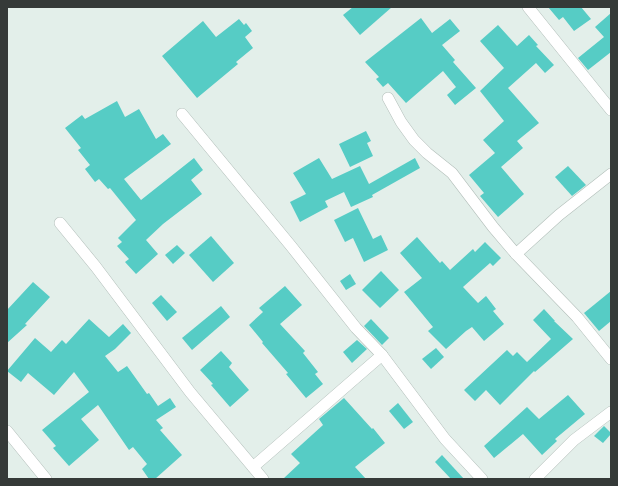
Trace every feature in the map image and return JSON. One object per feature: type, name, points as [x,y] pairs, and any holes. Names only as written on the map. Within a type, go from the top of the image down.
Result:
[{"type":"street","points":[[528,7],[611,110]]},
{"type":"street","points":[[388,98],[401,122],[414,140],[428,154],[452,173],[493,227],[516,254],[577,317],[611,359]]},
{"type":"street","points":[[182,114],[291,246],[356,328],[382,355],[445,438],[482,479]]},
{"type":"street","points":[[516,254],[559,215],[611,174]]},
{"type":"street","points":[[60,223],[96,267],[190,392],[263,479]]},
{"type":"street","points":[[253,467],[382,355]]},
{"type":"street","points":[[535,479],[574,440],[611,412]]},
{"type":"street","points":[[7,431],[46,479]]},
{"type":"building","points":[[353,7],[392,7],[360,35],[343,15]]},
{"type":"building","points":[[548,7],[581,7],[591,19],[574,31],[563,17],[559,20]]},
{"type":"building","points":[[611,13],[611,52],[588,70],[578,58],[604,37],[595,27]]},
{"type":"building","points":[[421,18],[432,33],[450,19],[460,31],[442,45],[455,60],[453,62],[476,88],[455,105],[447,95],[456,87],[443,71],[406,103],[388,83],[383,87],[376,79],[379,77],[365,62]]},
{"type":"building","points":[[239,19],[244,25],[246,23],[252,31],[245,37],[253,48],[236,62],[238,64],[197,98],[162,56],[203,21],[216,37]]},
{"type":"building","points":[[498,25],[517,46],[529,35],[538,45],[536,46],[554,65],[545,73],[536,63],[508,88],[539,123],[517,141],[523,148],[501,167],[524,194],[498,217],[480,196],[484,193],[469,175],[495,153],[483,140],[504,121],[480,91],[504,68],[480,41]]},
{"type":"building","points":[[117,101],[125,117],[139,109],[156,139],[163,134],[171,144],[124,179],[141,200],[194,158],[203,170],[191,180],[202,194],[163,224],[146,240],[158,254],[136,274],[125,262],[129,259],[117,246],[122,242],[118,238],[136,220],[110,188],[108,189],[99,179],[95,182],[85,169],[90,165],[78,150],[81,148],[65,128],[82,115],[85,119]]},
{"type":"building","points":[[366,131],[371,141],[367,143],[373,156],[350,167],[339,144]]},
{"type":"building","points":[[319,158],[332,179],[360,166],[369,184],[415,158],[420,168],[372,195],[373,197],[351,207],[344,192],[325,201],[328,207],[300,222],[290,202],[306,194],[293,173]]},
{"type":"building","points":[[568,166],[586,185],[572,196],[555,177]]},
{"type":"building","points":[[358,208],[373,239],[381,235],[388,250],[364,262],[353,238],[345,242],[334,220]]},
{"type":"building","points":[[211,236],[234,263],[213,282],[189,255]]},
{"type":"building","points":[[417,237],[440,263],[442,261],[450,270],[473,249],[475,252],[485,242],[501,258],[493,266],[490,263],[463,287],[478,303],[486,296],[496,309],[493,311],[504,324],[484,341],[472,327],[446,349],[428,331],[433,327],[404,292],[422,278],[400,253]]},
{"type":"building","points":[[177,245],[185,253],[173,264],[165,255]]},
{"type":"building","points":[[381,271],[399,290],[380,308],[362,290]]},
{"type":"building","points":[[350,274],[356,284],[346,290],[340,281]]},
{"type":"building","points":[[33,282],[50,297],[25,324],[27,325],[7,343],[7,310]]},
{"type":"building","points":[[285,286],[302,305],[280,324],[305,351],[303,353],[318,372],[315,374],[323,384],[306,398],[249,325],[263,312],[259,308]]},
{"type":"building","points":[[611,291],[611,321],[599,331],[584,313]]},
{"type":"building","points":[[161,295],[177,312],[167,321],[152,303]]},
{"type":"building","points":[[221,306],[230,317],[192,350],[182,338]]},
{"type":"building","points":[[544,309],[573,339],[535,372],[534,371],[500,405],[486,390],[475,401],[464,390],[507,350],[513,356],[517,352],[527,362],[551,339],[533,320]]},
{"type":"building","points":[[89,319],[109,337],[123,324],[131,333],[115,349],[105,356],[118,372],[127,366],[147,394],[149,393],[158,406],[170,398],[176,407],[156,420],[163,428],[160,430],[182,455],[155,479],[149,479],[142,469],[147,464],[133,447],[129,450],[98,405],[81,419],[99,440],[69,466],[53,448],[56,446],[42,430],[89,392],[74,372],[54,395],[28,373],[21,382],[7,371],[35,338],[51,352],[62,340],[66,344]]},
{"type":"building","points":[[371,319],[389,338],[382,345],[364,326]]},
{"type":"building","points":[[357,340],[367,349],[352,363],[343,352]]},
{"type":"building","points":[[436,348],[444,357],[431,369],[422,359]]},
{"type":"building","points":[[221,351],[232,363],[229,367],[249,390],[230,407],[211,385],[213,384],[200,370]]},
{"type":"building","points":[[568,395],[585,414],[555,439],[557,441],[542,455],[523,434],[494,458],[484,446],[527,407],[539,419]]},
{"type":"building","points":[[344,398],[372,429],[373,428],[385,443],[355,467],[366,479],[283,479],[300,463],[291,454],[323,425],[319,419]]},
{"type":"building","points":[[398,403],[413,422],[404,429],[389,411]]},
{"type":"building","points":[[604,426],[611,434],[603,443],[594,436]]},
{"type":"building","points":[[442,455],[464,479],[451,479],[435,462]]}]
